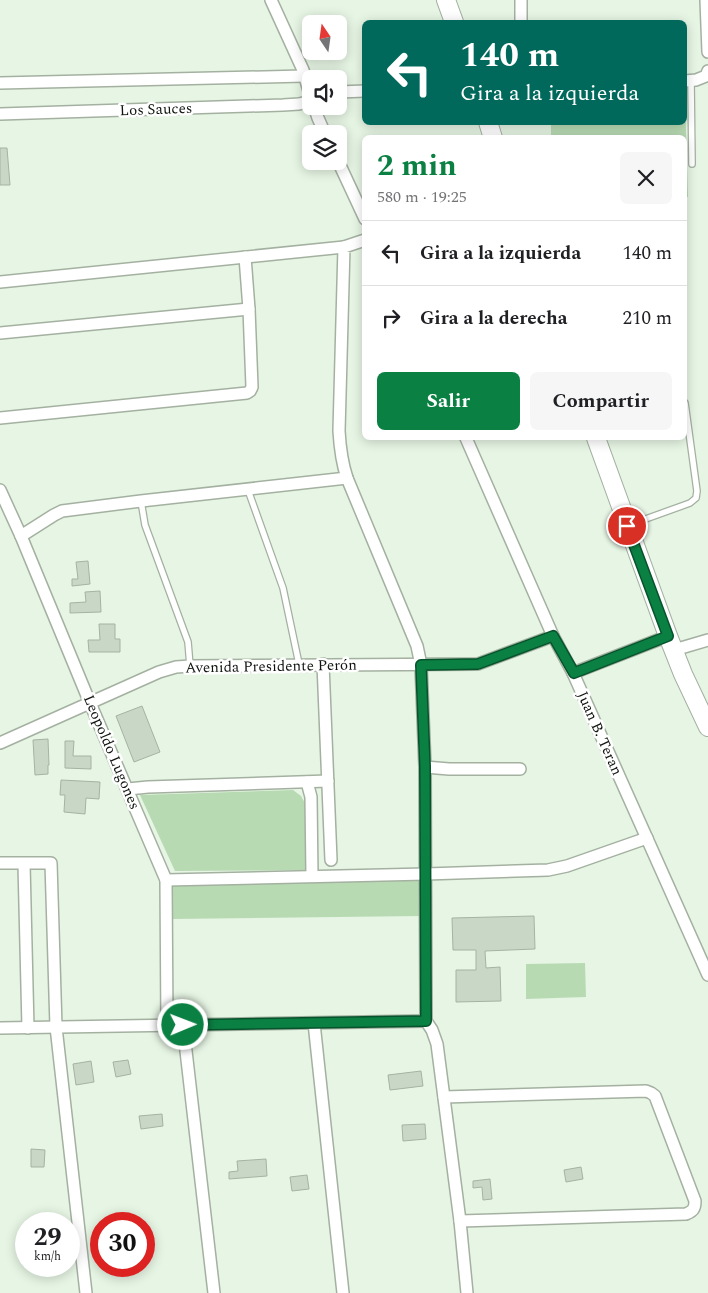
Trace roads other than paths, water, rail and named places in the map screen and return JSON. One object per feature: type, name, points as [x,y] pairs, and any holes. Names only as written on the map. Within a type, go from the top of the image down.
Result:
[{"type":"main road","points":[[446,0],[453,20]]},
{"type":"main road","points":[[597,440],[683,674],[708,727]]},
{"type":"street","points":[[271,0],[302,71]]},
{"type":"street","points":[[521,0],[521,20]]},
{"type":"street","points":[[706,0],[708,52]]},
{"type":"street","points":[[688,81],[696,80],[707,74]]},
{"type":"street","points":[[0,83],[302,76]]},
{"type":"street","points":[[347,92],[362,91]]},
{"type":"street","name":"Los Sauces","points":[[0,114],[283,106],[302,102]]},
{"type":"street","points":[[342,170],[362,213]]},
{"type":"street","points":[[0,282],[344,247],[362,241]]},
{"type":"street","points":[[344,247],[339,431],[343,465],[417,646],[421,665],[425,767],[426,1021],[432,1030],[437,1044],[460,1221],[467,1293]]},
{"type":"street","points":[[0,418],[247,393],[252,387],[245,257]]},
{"type":"street","points":[[0,333],[249,309]]},
{"type":"street","name":"Juan B. Teran","points":[[467,440],[553,636],[574,673],[708,975]]},
{"type":"street","points":[[21,536],[54,514],[62,511],[347,478]]},
{"type":"street","name":"Leopoldo Lugones","points":[[0,490],[166,880],[167,1025]]},
{"type":"street","name":"Avenida Presidente Perón","points":[[0,743],[159,672],[176,667],[300,664],[478,664],[553,636]]},
{"type":"street","points":[[574,673],[671,643],[708,640]]},
{"type":"street","points":[[323,664],[331,860]]},
{"type":"street","points":[[425,767],[520,770]]},
{"type":"street","points":[[128,789],[328,781]]},
{"type":"street","points":[[307,782],[311,797],[312,876]]},
{"type":"street","points":[[166,880],[548,870],[567,866],[647,838]]},
{"type":"street","points":[[0,864],[51,863],[56,1027],[86,1293]]},
{"type":"street","points":[[24,864],[28,1028]]},
{"type":"street","points":[[0,1028],[426,1021]]},
{"type":"street","points":[[314,1023],[343,1293]]},
{"type":"street","points":[[183,1025],[214,1293]]},
{"type":"street","points":[[444,1097],[646,1091],[651,1093],[655,1096],[696,1201],[692,1212],[686,1214],[460,1221]]},
{"type":"lane","points":[[688,81],[692,164]]},
{"type":"lane","points":[[627,526],[690,503],[696,498],[697,491],[687,418]]},
{"type":"lane","points":[[248,490],[283,588],[300,664]]},
{"type":"lane","points":[[140,501],[146,525],[188,642],[190,666]]}]
